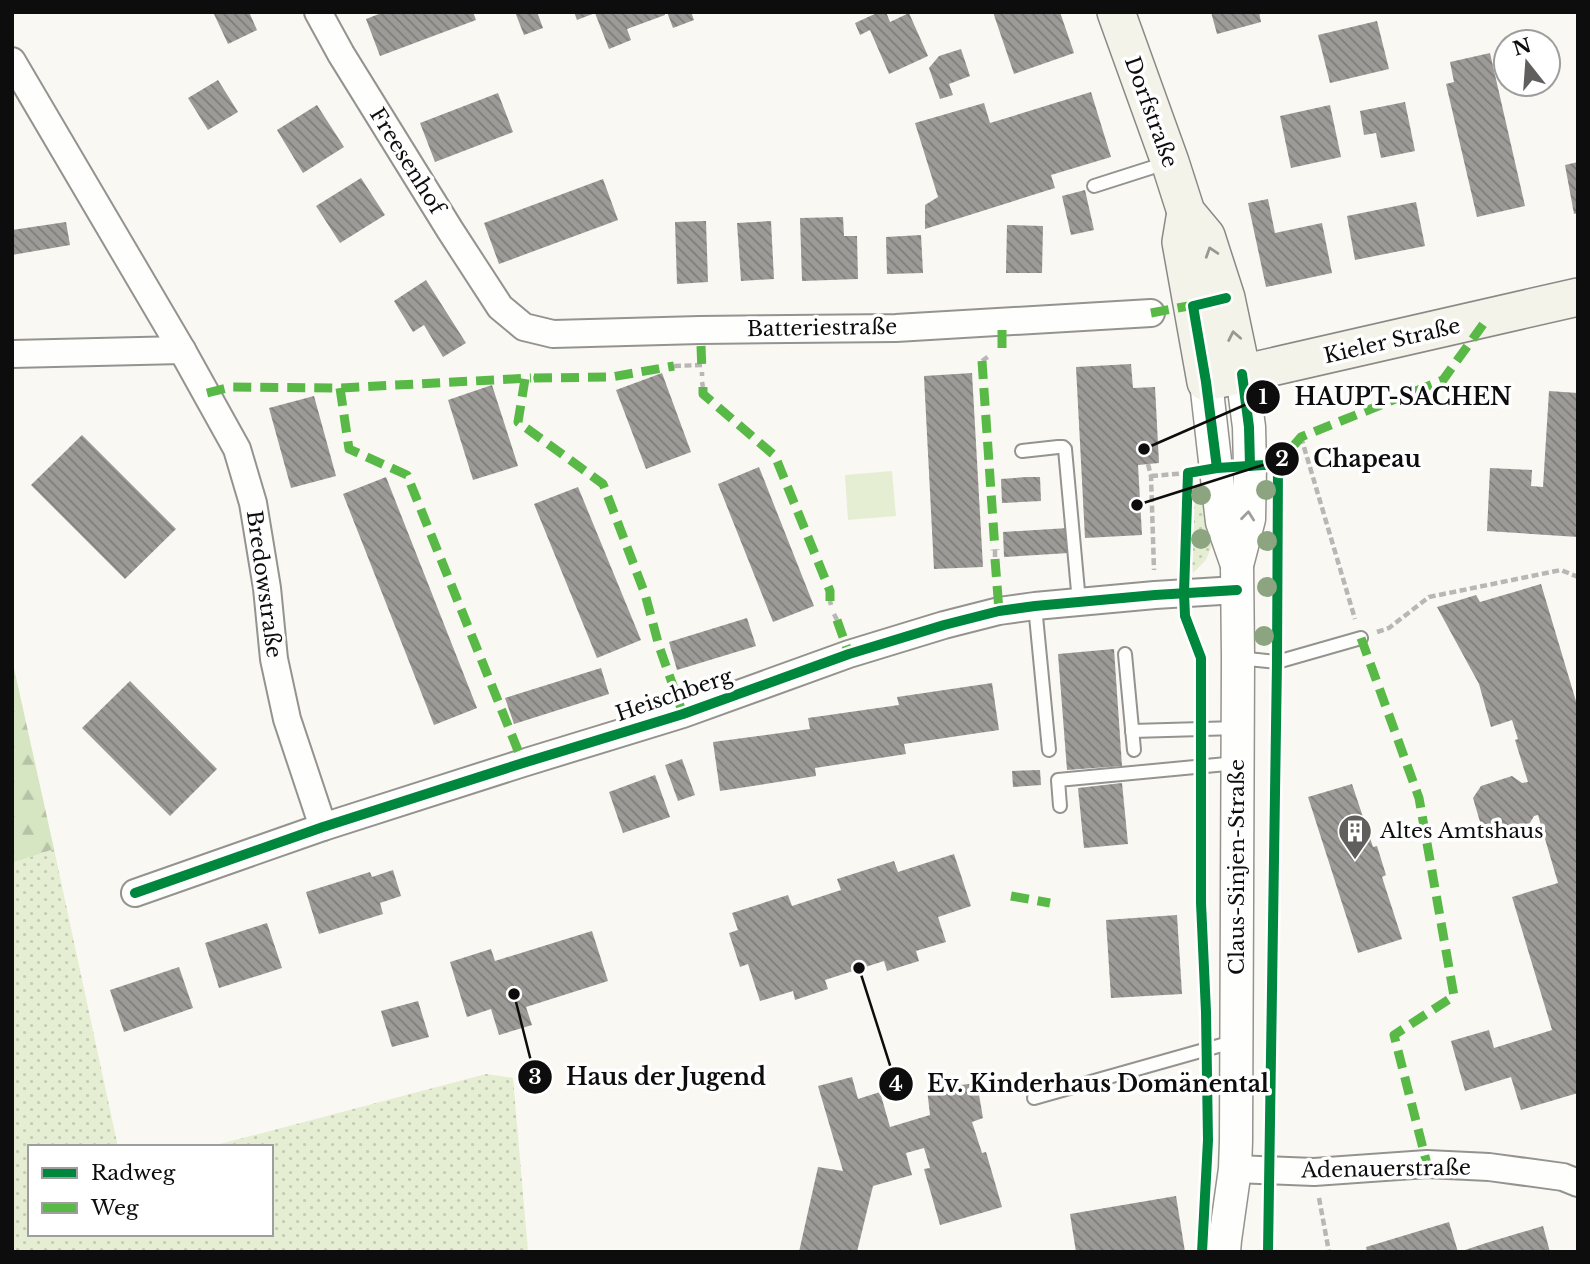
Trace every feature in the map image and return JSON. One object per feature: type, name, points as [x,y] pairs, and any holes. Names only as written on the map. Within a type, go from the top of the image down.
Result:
[{"type":"main road","name":"Dorfstraße","points":[[1115,12],[1186,212],[1206,236],[1226,298],[1242,374]]},
{"type":"main road","name":"Dorfstraße","points":[[1186,212],[1181,242],[1206,382]]},
{"type":"main road","name":"Kieler Straße","points":[[1206,382],[1578,297]]},
{"type":"street","name":"Freesenhof","points":[[320,13],[341,54],[500,307]]},
{"type":"street","name":"Bredowstraße","points":[[12,61],[237,449],[253,503],[267,588],[274,659],[287,719],[323,827]]},
{"type":"street","name":"Batteriestraße","points":[[500,307],[524,327],[553,334],[896,328],[1151,313]]},
{"type":"street","points":[[12,354],[182,350]]},
{"type":"street","name":"Claus-Sinjen-Straße","points":[[1224,1252],[1235,1169],[1237,578],[1249,519],[1249,427],[1242,374]]},
{"type":"street","name":"Claus-Sinjen-Straße","points":[[1206,382],[1222,523],[1237,578]]},
{"type":"street","name":"Heischberg","points":[[135,893],[323,827],[683,714],[849,654],[944,625],[999,611],[1155,595],[1237,578]]},
{"type":"street","name":"Adenauerstraße","points":[[1235,1169],[1314,1172],[1427,1164],[1489,1167],[1563,1177],[1578,1183]]},
{"type":"street","name":"Claus-Sinjen-Straße","points":[[1235,1169],[1244,1252]]},
{"type":"lane","points":[[1094,186],[1170,162]]},
{"type":"lane","points":[[1023,451],[1058,447],[1065,449],[1079,602]]},
{"type":"lane","points":[[1035,606],[1049,750]]},
{"type":"lane","points":[[1238,658],[1278,662],[1361,638]]},
{"type":"lane","points":[[1125,654],[1134,750]]},
{"type":"lane","points":[[1132,731],[1238,728]]},
{"type":"lane","points":[[1060,806],[1058,780],[1238,763]]},
{"type":"lane","points":[[1034,1098],[1237,1040]]},
{"type":"path","points":[[982,361],[989,356]]},
{"type":"path","points":[[674,366],[702,365]]},
{"type":"path","points":[[1301,437],[1361,638],[1389,628],[1429,597],[1561,570],[1578,577]]},
{"type":"path","points":[[1148,464],[1151,476],[1155,595]]},
{"type":"path","points":[[1151,476],[1188,473]]},
{"type":"path","points":[[995,550],[995,559]]},
{"type":"path","points":[[834,614],[837,621]]},
{"type":"path","points":[[1314,1172],[1329,1252]]},
{"type":"green space","points":[[892,471],[896,516],[848,520],[845,475]]},
{"type":"green space","points":[[1201,482],[1208,486],[1213,543],[1206,560],[1193,573],[1190,557],[1194,488]]},
{"type":"green space","points":[[12,659],[54,849],[12,863]]},
{"type":"green space","points":[[54,849],[118,1145],[28,1145],[28,1236],[273,1236],[273,1145],[217,1145],[486,1074],[513,1078],[528,1252],[12,1252],[12,863]]},
{"type":"building","points":[[213,12],[249,12],[257,30],[228,44]]},
{"type":"building","points":[[384,12],[473,12],[476,20],[380,56],[366,19]]},
{"type":"building","points":[[515,12],[537,12],[543,28],[524,35]]},
{"type":"building","points":[[574,12],[664,12],[665,15],[627,29],[631,40],[609,49],[595,13],[577,20]]},
{"type":"building","points":[[667,12],[691,12],[694,20],[673,28]]},
{"type":"building","points":[[879,12],[886,12],[890,22],[909,13],[928,56],[889,74],[870,30],[860,35],[855,23]]},
{"type":"building","points":[[993,12],[1060,12],[1074,53],[1014,74]]},
{"type":"building","points":[[1211,12],[1259,12],[1261,22],[1217,34]]},
{"type":"building","points":[[1377,21],[1389,69],[1330,83],[1318,35]]},
{"type":"building","points":[[961,49],[970,76],[949,84],[953,95],[940,99],[929,68],[939,56]]},
{"type":"building","points":[[1490,53],[1492,98],[1500,98],[1525,206],[1477,217],[1446,84],[1454,82],[1450,62]]},
{"type":"building","points":[[218,80],[238,112],[208,130],[188,98]]},
{"type":"building","points":[[1091,92],[1111,157],[1051,175],[1055,188],[925,229],[925,205],[938,197],[915,123],[984,103],[990,123]]},
{"type":"building","points":[[498,93],[513,132],[435,162],[420,123]]},
{"type":"building","points":[[1405,102],[1415,151],[1381,158],[1376,133],[1364,135],[1360,111]]},
{"type":"building","points":[[317,105],[344,147],[303,173],[277,130]]},
{"type":"building","points":[[1330,105],[1341,157],[1291,168],[1280,116]]},
{"type":"building","points":[[1578,162],[1578,213],[1574,214],[1565,165]]},
{"type":"building","points":[[361,178],[385,215],[340,243],[316,206]]},
{"type":"building","points":[[603,179],[618,220],[499,264],[484,223]]},
{"type":"building","points":[[1085,190],[1094,230],[1071,235],[1062,196]]},
{"type":"building","points":[[1268,199],[1275,233],[1322,223],[1332,273],[1266,287],[1248,203]]},
{"type":"building","points":[[1416,202],[1425,246],[1355,260],[1347,216]]},
{"type":"building","points":[[843,217],[844,236],[857,236],[858,279],[802,281],[800,218]]},
{"type":"building","points":[[706,221],[708,282],[677,284],[675,222]]},
{"type":"building","points":[[771,221],[774,279],[741,281],[737,223]]},
{"type":"building","points":[[66,222],[70,245],[12,255],[12,230]]},
{"type":"building","points":[[1007,225],[1043,226],[1042,273],[1006,273]]},
{"type":"building","points":[[921,235],[923,273],[887,274],[886,237]]},
{"type":"building","points":[[426,280],[466,343],[443,357],[424,325],[413,332],[394,301]]},
{"type":"building","points":[[1131,364],[1133,388],[1155,387],[1159,463],[1138,465],[1142,535],[1085,538],[1076,367]]},
{"type":"building","points":[[662,373],[691,452],[646,469],[616,390]]},
{"type":"building","points":[[972,373],[983,567],[934,569],[924,376]]},
{"type":"building","points":[[492,385],[518,466],[473,480],[448,400]]},
{"type":"building","points":[[1549,391],[1578,393],[1578,537],[1487,531],[1490,468],[1532,470],[1531,486],[1543,487]]},
{"type":"building","points":[[314,396],[336,476],[291,488],[269,408]]},
{"type":"building","points":[[82,435],[176,529],[125,579],[31,485]]},
{"type":"building","points":[[759,467],[814,606],[773,622],[718,484]]},
{"type":"building","points":[[386,477],[477,708],[434,725],[343,494]]},
{"type":"building","points":[[1040,477],[1041,501],[1002,503],[1001,479]]},
{"type":"building","points":[[578,487],[641,640],[597,658],[534,504]]},
{"type":"building","points":[[1068,528],[1069,553],[1004,557],[1003,532]]},
{"type":"building","points":[[1541,584],[1578,708],[1578,1093],[1521,1110],[1511,1077],[1465,1091],[1451,1041],[1489,1030],[1494,1048],[1552,1030],[1512,897],[1558,883],[1538,815],[1534,816],[1527,828],[1496,837],[1483,832],[1473,798],[1481,786],[1512,776],[1522,783],[1528,782],[1512,720],[1491,727],[1479,684],[1437,607],[1476,595],[1480,602]]},
{"type":"building","points":[[747,618],[756,646],[677,670],[669,642]]},
{"type":"building","points":[[1114,649],[1122,766],[1067,770],[1058,654]]},
{"type":"building","points":[[601,668],[609,694],[514,724],[505,698]]},
{"type":"building","points":[[130,681],[217,769],[170,816],[82,728]]},
{"type":"building","points":[[992,683],[999,730],[904,744],[906,754],[815,768],[816,776],[720,791],[713,742],[810,729],[808,718],[899,705],[897,697]]},
{"type":"building","points":[[682,759],[695,795],[678,801],[665,765]]},
{"type":"building","points":[[1040,770],[1041,785],[1013,787],[1012,771]]},
{"type":"building","points":[[655,775],[670,817],[623,833],[609,792]]},
{"type":"building","points":[[1122,783],[1128,844],[1084,848],[1078,788]]},
{"type":"building","name":"Altes Amtshaus","points":[[1352,784],[1373,847],[1377,846],[1386,875],[1382,877],[1402,939],[1358,953],[1308,797]]},
{"type":"building","points":[[954,854],[971,906],[938,917],[946,942],[916,951],[919,961],[887,971],[884,961],[825,980],[828,989],[795,1000],[793,991],[760,1001],[748,964],[740,967],[729,933],[738,930],[732,913],[788,895],[792,906],[841,890],[837,879],[894,861],[898,872]]},
{"type":"building","points":[[393,870],[401,896],[380,903],[383,914],[319,934],[306,892],[370,872],[372,877]]},
{"type":"building","points":[[1177,915],[1182,994],[1111,998],[1106,920]]},
{"type":"building","points":[[267,923],[282,968],[219,988],[205,943]]},
{"type":"building","points":[[592,931],[608,981],[526,1007],[532,1025],[499,1035],[491,1009],[467,1017],[450,962],[491,949],[495,961]]},
{"type":"building","points":[[179,967],[193,1008],[124,1032],[110,990]]},
{"type":"building","points":[[418,1001],[429,1037],[392,1047],[381,1011]]},
{"type":"building","points":[[852,1077],[858,1099],[880,1092],[890,1127],[930,1115],[927,1089],[977,1083],[983,1118],[972,1122],[982,1153],[986,1152],[1002,1207],[940,1225],[924,1169],[930,1168],[924,1148],[906,1153],[912,1175],[873,1186],[857,1252],[799,1252],[818,1167],[843,1171],[818,1086]]},
{"type":"building","points":[[1176,1196],[1185,1252],[1076,1252],[1070,1214]]},
{"type":"building","points":[[1449,1222],[1458,1252],[1367,1252],[1366,1247]]},
{"type":"building","points":[[1543,1226],[1550,1252],[1459,1252],[1486,1243]]},
{"type":"marked path","points":[[1151,313],[1199,304]]},
{"type":"marked path","points":[[1278,468],[1278,464],[1301,437],[1443,380],[1487,319]]},
{"type":"marked path","points":[[1002,322],[1002,348]]},
{"type":"marked path","points":[[701,346],[702,372]]},
{"type":"marked path","points":[[982,361],[995,550]]},
{"type":"marked path","points":[[534,378],[611,377],[674,366]]},
{"type":"marked path","points":[[207,393],[231,387],[340,388],[531,378]]},
{"type":"marked path","points":[[525,379],[518,422],[603,484],[645,594],[659,646],[683,714]]},
{"type":"marked path","points":[[703,387],[703,394],[775,456],[830,591],[830,601]]},
{"type":"marked path","points":[[340,388],[349,449],[407,475],[523,763]]},
{"type":"marked path","points":[[995,559],[999,611]]},
{"type":"marked path","points":[[837,620],[849,654]]},
{"type":"marked path","points":[[1361,638],[1419,798],[1454,996],[1394,1035],[1427,1164]]},
{"type":"marked path","points":[[1011,896],[1050,903]]},
{"type":"cycle path","points":[[1217,468],[1193,306],[1226,298]]},
{"type":"cycle path","points":[[1242,374],[1249,427],[1250,466]]},
{"type":"cycle path","points":[[1202,1252],[1208,1140],[1201,903],[1201,658],[1185,616],[1188,473],[1278,464],[1268,1252]]},
{"type":"cycle path","points":[[135,893],[323,827],[683,714],[849,654],[944,625],[999,611],[1035,606],[1237,590]]},
{"type":"place","name":"HAUPT-SACHEN","points":[[1144,449]]},
{"type":"place","name":"Chapeau","points":[[1137,505]]},
{"type":"place","name":"Altes Amtshaus","points":[[1355,861]]},
{"type":"place","name":"Ev. Kinderhaus Domänental","points":[[859,968]]},
{"type":"place","name":"Haus der Jugend","points":[[514,994]]}]
